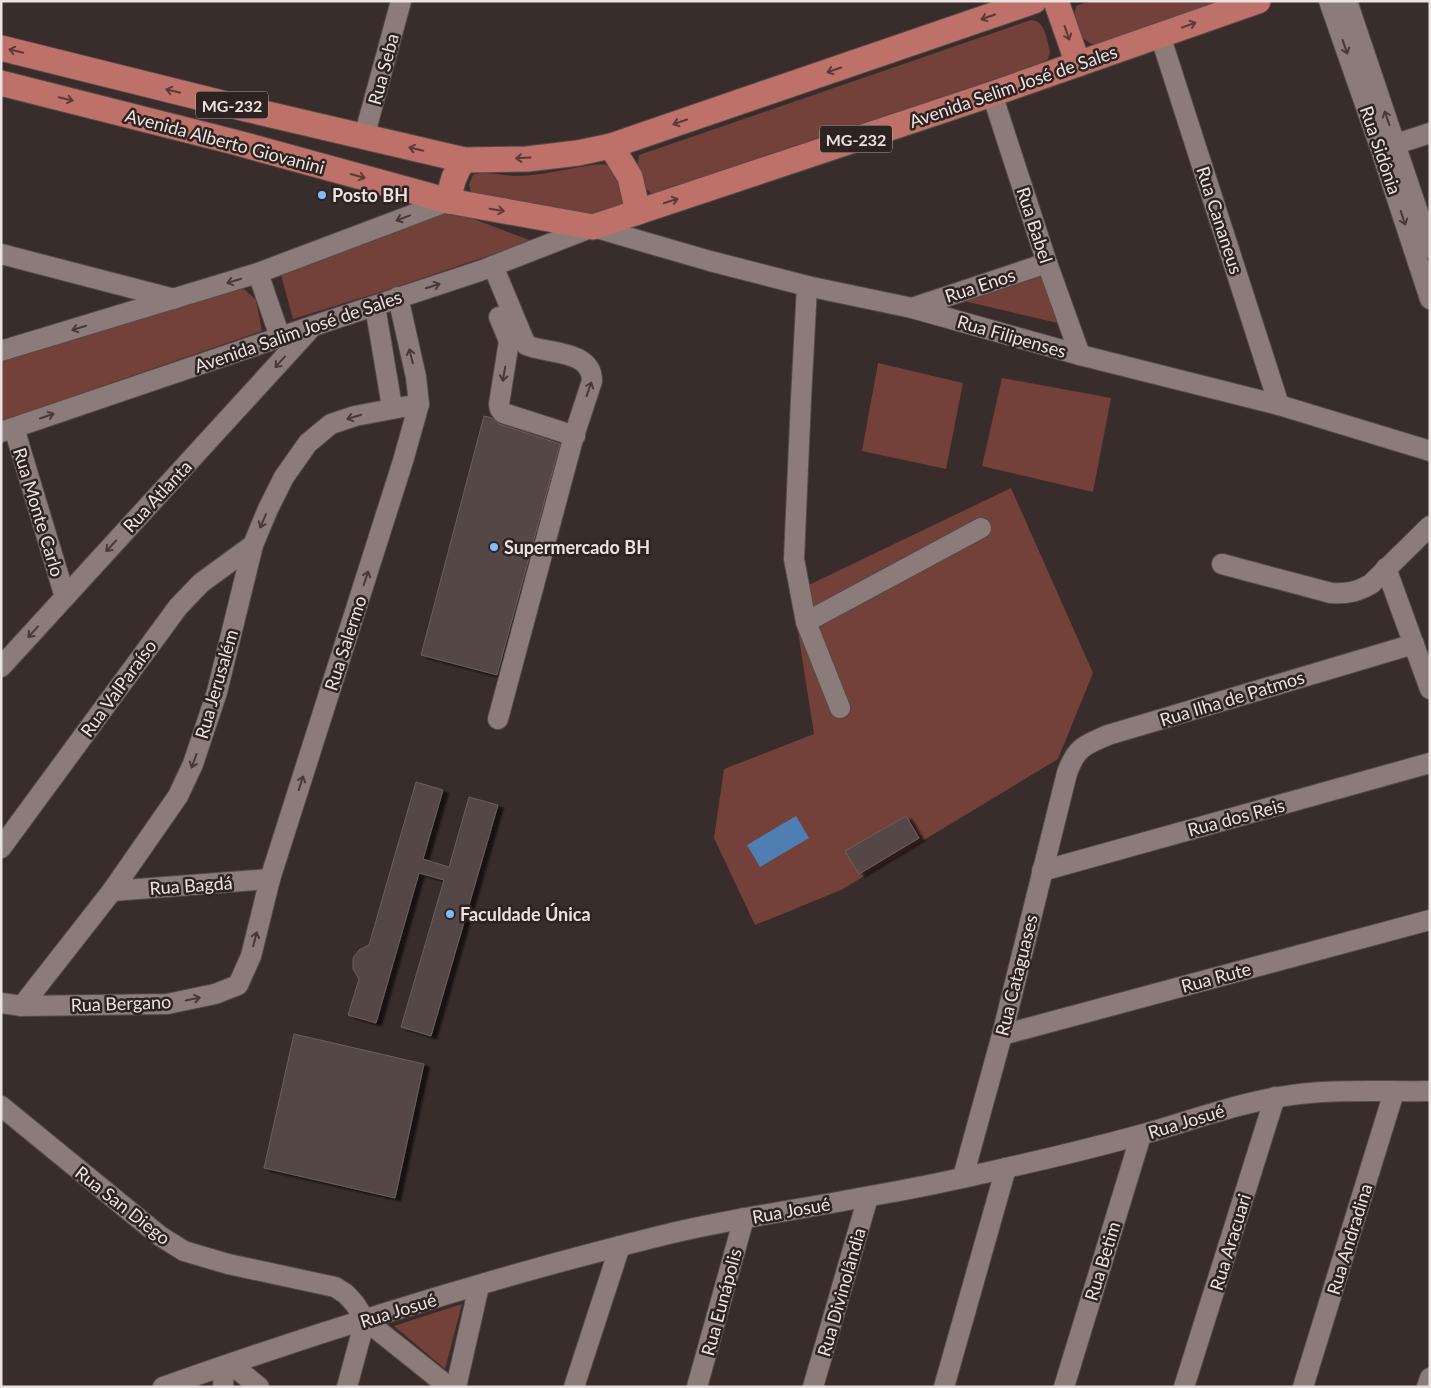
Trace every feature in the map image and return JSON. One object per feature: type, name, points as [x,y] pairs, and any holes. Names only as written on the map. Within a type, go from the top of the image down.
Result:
[{"type":"main road","name":"MG-232","points":[[464,160],[527,158],[578,153],[611,146],[1034,1]]},
{"type":"main road","points":[[1056,1],[1078,64]]},
{"type":"main road","name":"Avenida Selim José de Sales","points":[[449,201],[594,227],[992,94],[1258,1]]},
{"type":"main road","name":"Avenida Alberto Giovanini","points":[[1,48],[242,108],[464,160]]},
{"type":"main road","name":"Avenida Alberto Giovanini","points":[[1,83],[234,142],[449,201]]},
{"type":"main road","points":[[234,142],[242,108]]},
{"type":"main road","points":[[611,146],[630,177],[638,212]]},
{"type":"main road","points":[[449,201],[456,171],[464,160]]},
{"type":"street","name":"Rua Seba","points":[[364,137],[401,1]]},
{"type":"street","name":"Rua Sidônia","points":[[1329,1],[1430,248]]},
{"type":"street","name":"Rua Sidônia","points":[[1347,1],[1430,299]]},
{"type":"street","name":"Rua Cananeus","points":[[1160,35],[1280,405]]},
{"type":"street","name":"Rua Babel","points":[[992,94],[1047,263],[1080,355]]},
{"type":"street","points":[[1389,147],[1430,133]]},
{"type":"street","points":[[1,351],[258,273],[449,201]]},
{"type":"street","name":"Rua Filipenses","points":[[594,227],[710,261],[807,286],[912,308],[1080,355],[1280,405],[1430,450]]},
{"type":"street","name":"Avenida Salim José de Sales","points":[[8,430],[487,268],[594,227]]},
{"type":"street","points":[[1,254],[174,299]]},
{"type":"street","name":"Rua Enos","points":[[912,308],[1047,263]]},
{"type":"street","points":[[487,268],[509,340],[499,404],[500,409],[503,412],[574,436]]},
{"type":"street","points":[[487,268],[526,345],[572,356],[581,361],[592,373],[592,381],[574,436],[498,719]]},
{"type":"street","points":[[258,273],[280,337]]},
{"type":"street","points":[[807,286],[794,559],[806,622],[840,708]]},
{"type":"street","name":"Rua Salermo","points":[[238,985],[251,956],[270,879],[403,461],[418,404],[416,377],[398,298]]},
{"type":"street","points":[[375,306],[392,407]]},
{"type":"street","name":"Rua Atlanta","points":[[1,667],[313,326]]},
{"type":"street","name":"Rua Jerusalém","points":[[22,1006],[112,891],[178,796],[193,764],[216,692],[252,545],[284,477],[308,443],[331,424],[392,407],[418,404]]},
{"type":"street","name":"Rua Monte Carlo","points":[[8,430],[64,597]]},
{"type":"street","points":[[1222,564],[1331,593],[1349,594],[1371,584],[1430,526]]},
{"type":"street","points":[[806,622],[980,528]]},
{"type":"street","name":"Rua ValParaíso","points":[[1,848],[178,607],[201,583],[252,545]]},
{"type":"street","points":[[1386,568],[1430,689]]},
{"type":"street","name":"Rua Ilha de Patmos","points":[[1067,773],[1076,753],[1084,745],[1108,735],[1414,644]]},
{"type":"street","name":"Rua dos Reis","points":[[1042,870],[1430,763]]},
{"type":"street","name":"Rua Cataguases","points":[[963,1177],[1002,1035],[1067,773]]},
{"type":"street","name":"Rua Bagdá","points":[[112,891],[270,879]]},
{"type":"street","name":"Rua Rute","points":[[1002,1035],[1430,920]]},
{"type":"street","name":"Rua Bergano","points":[[1,1003],[22,1006],[168,1004],[215,994],[238,985]]},
{"type":"street","name":"Rua Josué","points":[[163,1387],[284,1345],[365,1320],[620,1246],[744,1218],[868,1197],[1006,1168],[1141,1135],[1224,1109],[1276,1097],[1308,1092],[1430,1091]]},
{"type":"street","name":"Rua Andradina","points":[[1303,1387],[1394,1092]]},
{"type":"street","name":"Rua Aracuari","points":[[1184,1387],[1276,1097]]},
{"type":"street","name":"Rua San Diego","points":[[1,1106],[160,1236],[184,1250],[228,1264],[335,1288],[346,1294],[356,1304],[365,1320],[448,1387]]},
{"type":"street","name":"Rua Betim","points":[[1064,1387],[1141,1135]]},
{"type":"street","points":[[944,1387],[1006,1168]]},
{"type":"street","name":"Rua Divinolândia","points":[[814,1387],[868,1197]]},
{"type":"street","name":"Rua Eunápolis","points":[[698,1387],[744,1218]]},
{"type":"street","points":[[574,1387],[620,1246]]},
{"type":"street","points":[[456,1387],[479,1286]]},
{"type":"street","points":[[347,1387],[365,1320]]},
{"type":"street","points":[[223,1387],[228,1365],[259,1387]]},
{"type":"street","points":[[1427,1387],[1430,1378]]},
{"type":"shaded area","points":[[1091,1],[1222,1],[1094,45],[1080,34],[1074,19],[1076,6]]},
{"type":"shaded area","points":[[1031,20],[1039,23],[1045,32],[1048,42],[1050,52],[1048,59],[1041,63],[657,197],[643,185],[640,179],[638,168],[639,155]]},
{"type":"shaded area","points":[[604,164],[619,171],[625,204],[614,212],[586,215],[474,194],[469,185],[473,175],[478,174],[526,176]]},
{"type":"shaded area","points":[[447,209],[532,241],[393,288],[293,319],[281,275]]},
{"type":"shaded area","points":[[1057,266],[1079,328],[947,297]]},
{"type":"shaded area","points":[[243,288],[256,300],[262,331],[1,421],[1,358]]},
{"type":"shaded area","points":[[878,363],[963,383],[946,469],[862,451]]},
{"type":"shaded area","points":[[1002,378],[1111,398],[1093,492],[982,466]]},
{"type":"shaded area","points":[[1011,488],[1093,673],[1058,759],[841,890],[755,925],[714,838],[724,769],[814,734],[792,593]]},
{"type":"shaded area","points":[[462,1304],[445,1369],[394,1326]]},
{"type":"water","points":[[796,816],[809,838],[760,867],[747,845]]},
{"type":"building","name":"Supermercado BH","points":[[484,416],[492,418],[499,424],[560,444],[497,675],[421,655]]},
{"type":"building","name":"Faculdade Única","points":[[416,782],[443,790],[423,859],[449,867],[469,797],[498,805],[431,1036],[401,1027],[444,880],[419,873],[376,1023],[348,1015],[359,979],[353,969],[353,958],[359,950],[369,945]]},
{"type":"building","points":[[906,816],[919,838],[859,874],[845,851]]},
{"type":"building","points":[[294,1034],[424,1064],[395,1198],[264,1168]]},
{"type":"place","name":"Posto BH","points":[[322,195]]},
{"type":"place","name":"Supermercado BH","points":[[494,547]]},
{"type":"place","name":"Faculdade Única","points":[[450,914]]}]
